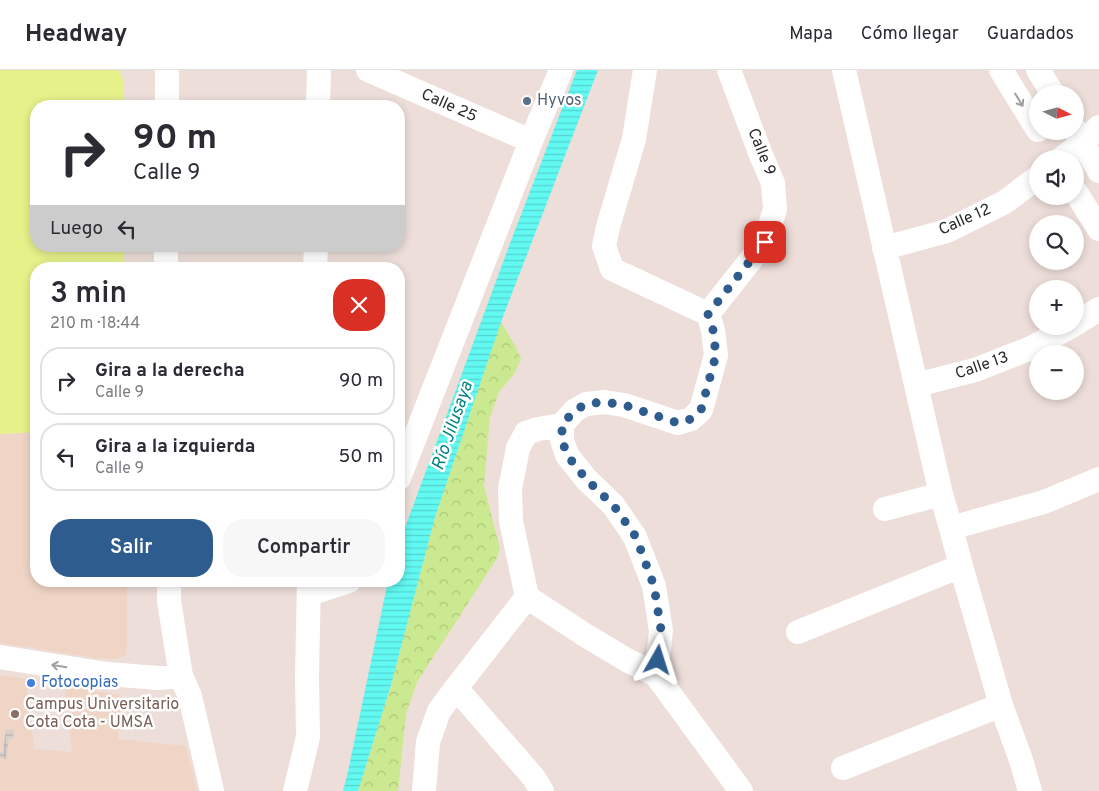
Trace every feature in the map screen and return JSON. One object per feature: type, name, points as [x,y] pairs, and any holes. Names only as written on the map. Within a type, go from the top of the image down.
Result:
[{"type":"street","points":[[167,70],[167,100]]},
{"type":"street","points":[[318,100],[319,70]]},
{"type":"street","name":"Calle 25","points":[[368,70],[531,141]]},
{"type":"street","points":[[405,463],[531,141],[561,70]]},
{"type":"street","points":[[645,70],[634,140],[604,246],[612,270],[708,314],[713,330],[716,355],[701,410],[691,419],[678,423],[624,405],[604,402],[586,404],[574,411],[562,425],[526,433],[518,448],[510,489],[512,520],[527,597],[585,636],[656,674],[741,791]]},
{"type":"street","name":"Calle 9","points":[[708,314],[765,242],[775,209],[773,183],[729,70]]},
{"type":"street","points":[[844,70],[940,494],[1001,705],[1022,760],[1030,791]]},
{"type":"street","points":[[1001,70],[1029,116]]},
{"type":"street","points":[[1038,70],[1047,85]]},
{"type":"street","points":[[1070,150],[1086,133],[1099,171]]},
{"type":"street","name":"Calle 12","points":[[884,248],[947,231],[1005,202],[1029,184]]},
{"type":"street","points":[[1084,205],[1099,229]]},
{"type":"street","points":[[1084,318],[1099,309]]},
{"type":"street","name":"Calle 13","points":[[916,385],[975,370],[1031,348],[1055,335]]},
{"type":"street","points":[[562,425],[562,440],[567,455],[586,479],[614,506],[636,537],[654,586],[661,630],[656,674]]},
{"type":"street","points":[[951,528],[1044,502],[1099,479]]},
{"type":"street","points":[[885,509],[940,494]]},
{"type":"street","points":[[798,632],[961,566]]},
{"type":"street","points":[[169,587],[169,601],[181,676],[190,696],[212,791]]},
{"type":"street","points":[[294,791],[308,738],[309,588]]},
{"type":"street","points":[[424,791],[428,742],[439,711],[527,597]]},
{"type":"street","points":[[0,657],[107,674],[158,678],[181,676]]},
{"type":"street","points":[[456,688],[534,778],[542,791]]},
{"type":"street","points":[[843,768],[1001,705]]},
{"type":"shaded area","points":[[30,432],[30,587],[127,587],[126,655],[116,659],[95,658],[0,643],[0,434]]},
{"type":"shaded area","points":[[0,675],[26,679],[34,749],[72,752],[65,686],[121,695],[118,739],[186,746],[197,791],[0,791]]},
{"type":"shaded area","points":[[6,729],[14,730],[13,739],[9,739],[6,759],[0,758],[0,752],[3,752]]},
{"type":"green space","points":[[0,70],[119,70],[123,80],[123,100],[30,100],[30,252],[124,252],[124,262],[30,262],[30,432],[0,434]]},
{"type":"green space","points":[[501,322],[521,359],[514,374],[499,392],[490,417],[484,486],[500,549],[496,560],[417,682],[406,714],[398,791],[358,791],[391,685],[435,517]]},
{"type":"water","name":"Río Jilusaya","points":[[577,70],[598,70],[501,322],[435,517],[391,685],[358,791],[343,791],[387,587],[405,587],[405,528],[512,238]]},
{"type":"place","name":"Hyvos","points":[[527,101]]},
{"type":"place","name":"Fotocopias","points":[[31,683]]},
{"type":"place","name":"Campus Universitario Cota Cota - UMSA","points":[[15,714]]},
{"type":"route","points":[[658,660],[661,630],[654,586],[636,537],[614,506],[586,479],[567,455],[562,440],[562,425],[574,411],[586,404],[604,402],[624,405],[678,423],[691,419],[701,410],[716,355],[713,330],[708,314],[765,242]]}]
